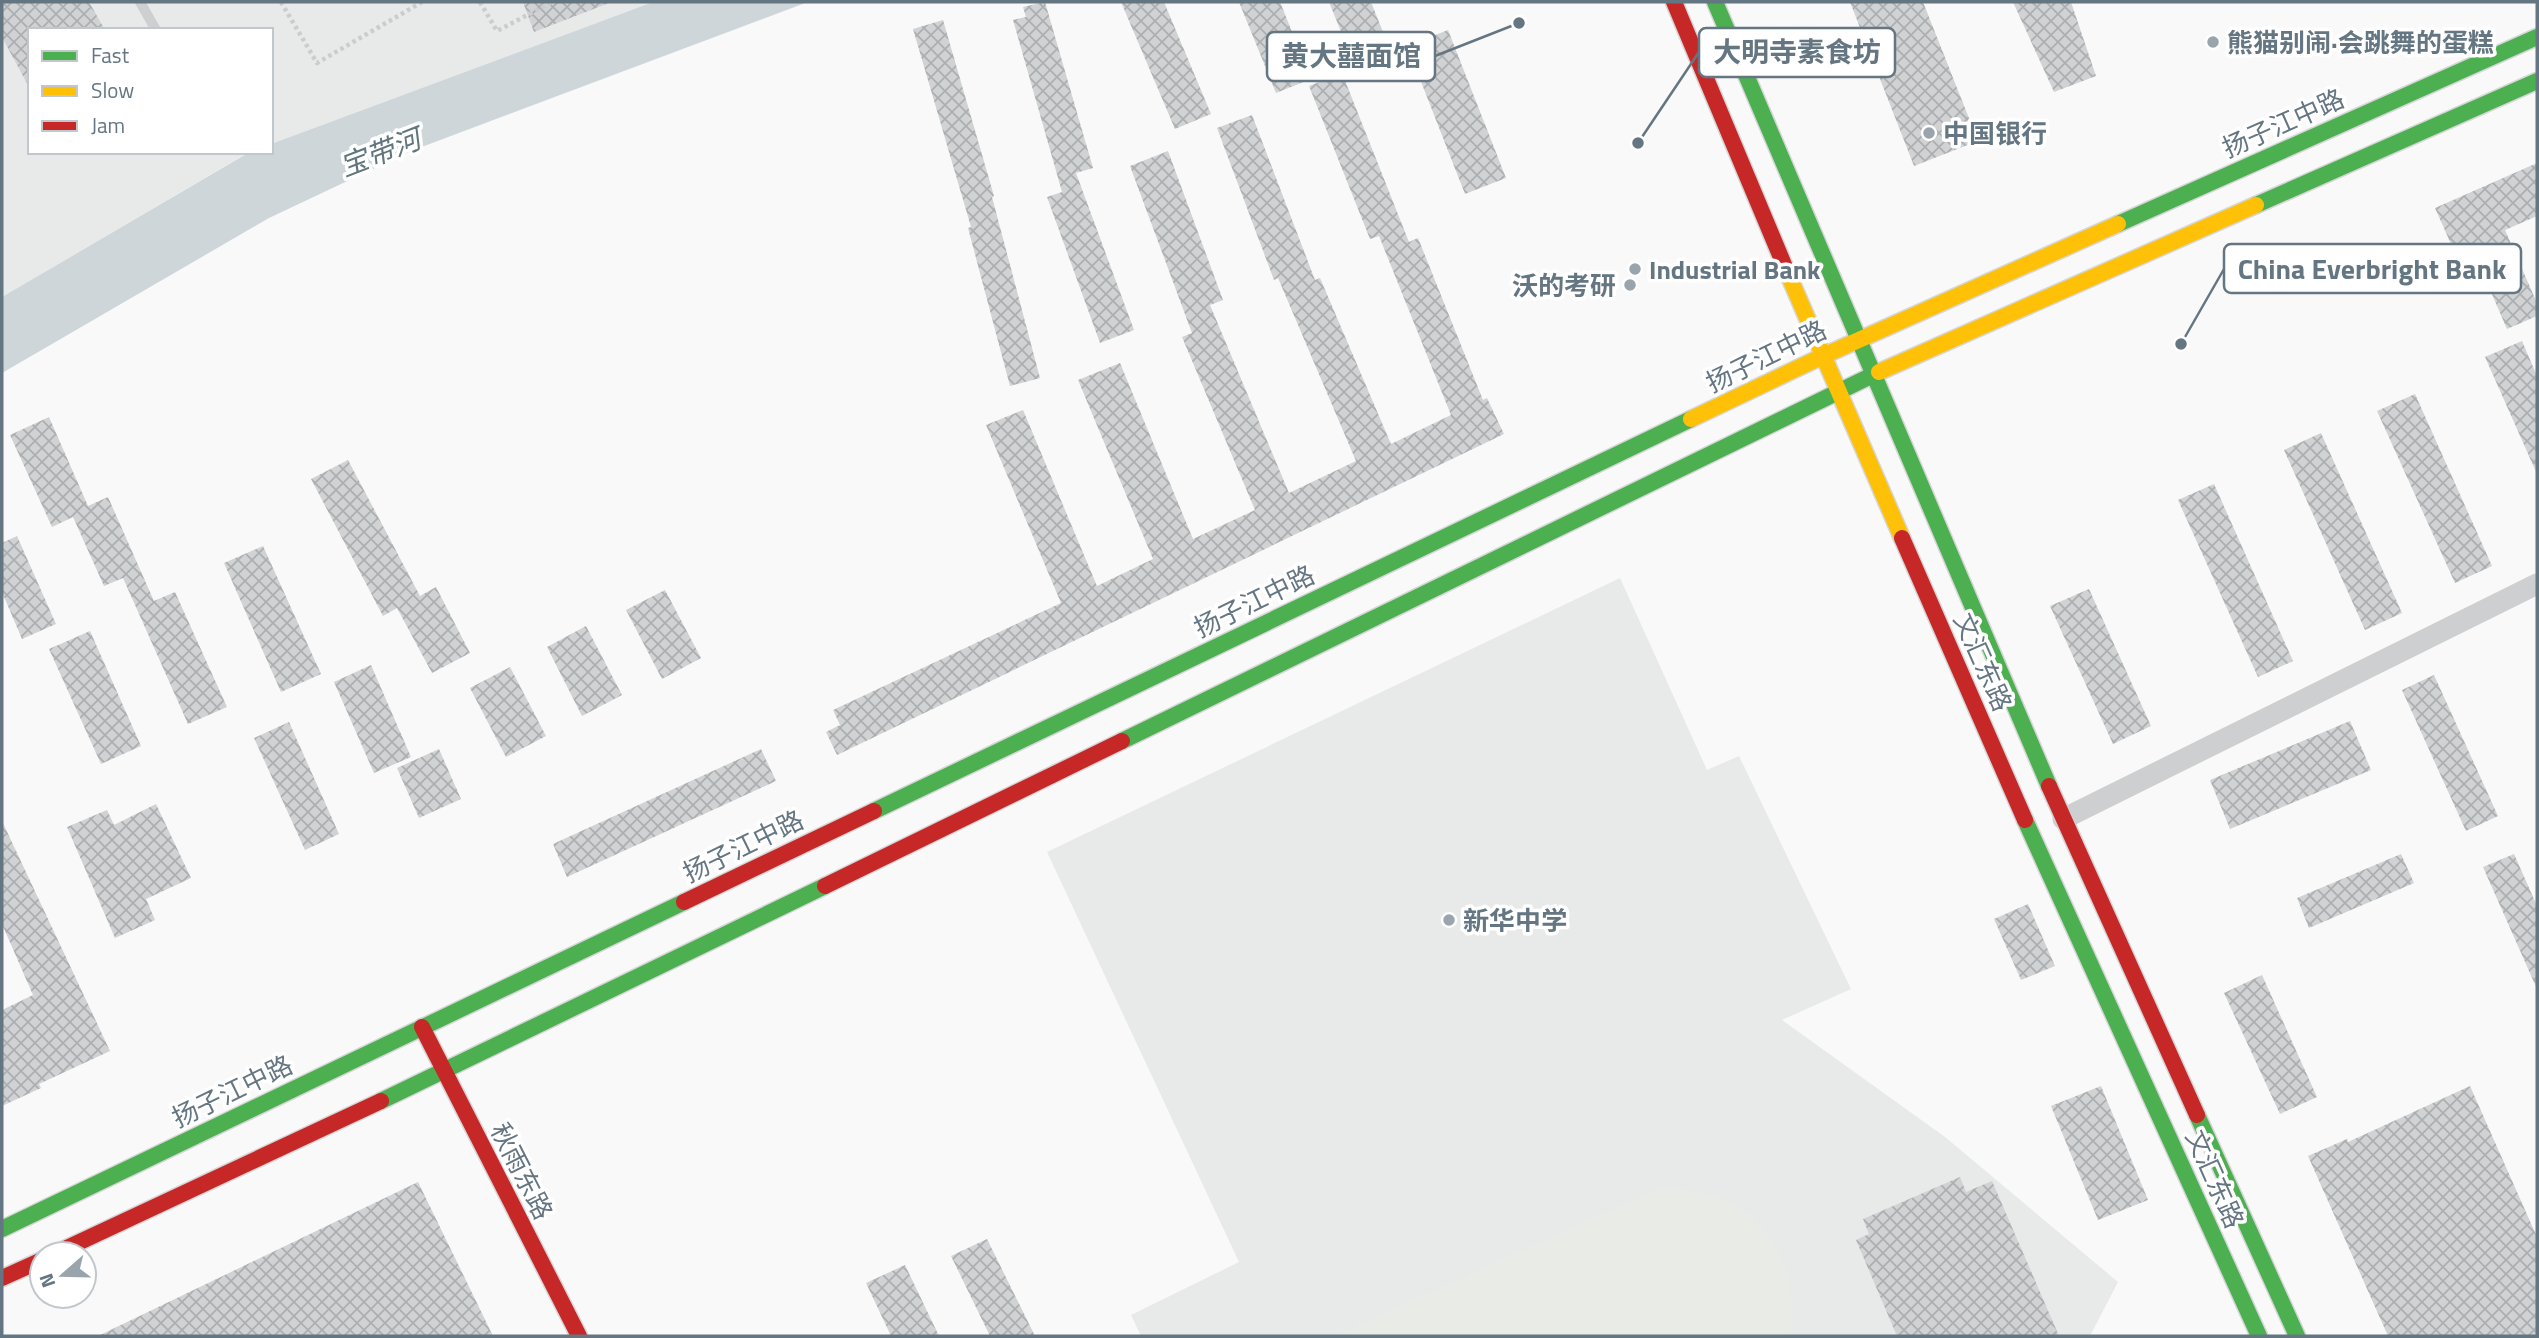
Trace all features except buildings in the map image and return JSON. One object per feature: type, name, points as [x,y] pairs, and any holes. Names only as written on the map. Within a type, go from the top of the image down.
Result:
[{"type":"main road","name":"文汇东路","points":[[1674,2],[1838,391],[2030,832],[2259,1336]]},
{"type":"main road","name":"文汇东路","points":[[1715,2],[2063,819],[2297,1336]]},
{"type":"main road","name":"扬子江中路","points":[[2,1229],[1823,356],[2537,37]]},
{"type":"main road","points":[[84,1240],[444,1072],[1838,391],[2537,81]]},
{"type":"main road","name":"秋雨东路","points":[[422,1027],[579,1336]]},
{"type":"main road","points":[[2,1279],[28,1267]]},
{"type":"street","points":[[2063,819],[2537,584]]},
{"type":"lane","points":[[140,2],[155,28]]},
{"type":"path","points":[[281,2],[317,63],[422,2]]},
{"type":"path","points":[[480,2],[497,31],[552,2]]},
{"type":"shaded area","points":[[2,2],[653,2],[273,143],[273,28],[28,28],[28,154],[246,154],[2,297]]},
{"type":"shaded area","name":"新华中学","points":[[1620,578],[1707,770],[1739,756],[1851,989],[1782,1020],[1945,1137],[2118,1282],[2090,1336],[1141,1336],[1131,1315],[1239,1262],[1047,852]]},
{"type":"shaded area","points":[[1659,1188],[1700,1192],[1727,1200],[1741,1208],[1764,1230],[1774,1243],[1791,1287],[1791,1336],[1334,1336]]},
{"type":"water","name":"宝带河","points":[[653,2],[808,2],[411,151],[269,218],[2,373],[2,297],[246,154],[273,154],[273,143]]},
{"type":"traffic: fast","points":[[1715,2],[2049,786]]},
{"type":"traffic: fast","points":[[2118,224],[2537,37]]},
{"type":"traffic: fast","points":[[2256,205],[2537,81]]},
{"type":"traffic: fast","points":[[1122,741],[1879,372]]},
{"type":"traffic: fast","points":[[874,811],[1691,419]]},
{"type":"traffic: fast","points":[[2025,820],[2259,1336]]},
{"type":"traffic: fast","points":[[381,1101],[825,886]]},
{"type":"traffic: fast","points":[[2,1229],[684,902]]},
{"type":"traffic: fast","points":[[2197,1115],[2297,1336]]},
{"type":"traffic: slow","points":[[1879,372],[2256,205]]},
{"type":"traffic: slow","points":[[1691,419],[1823,356],[2118,224]]},
{"type":"traffic: slow","points":[[1785,267],[1902,538]]},
{"type":"traffic: jam","points":[[1674,2],[1785,267]]},
{"type":"traffic: jam","points":[[1902,538],[2025,820]]},
{"type":"traffic: jam","points":[[825,886],[1122,741]]},
{"type":"traffic: jam","points":[[2049,786],[2197,1115]]},
{"type":"traffic: jam","points":[[684,902],[874,811]]},
{"type":"traffic: jam","points":[[422,1027],[579,1336]]},
{"type":"traffic: jam","points":[[84,1240],[381,1101]]},
{"type":"traffic: jam","points":[[2,1278],[28,1266]]},
{"type":"place","name":"黄大囍面馆","points":[[1519,23]]},
{"type":"place","name":"熊猫别闹·会跳舞的蛋糕","points":[[2213,42]]},
{"type":"place","name":"中国银行","points":[[1929,133]]},
{"type":"place","name":"大明寺素食坊","points":[[1638,143]]},
{"type":"place","name":"Industrial Bank","points":[[1635,269]]},
{"type":"place","name":"沃的考研","points":[[1630,285]]},
{"type":"place","name":"China Everbright Bank","points":[[2181,344]]},
{"type":"place","name":"新华中学","points":[[1449,920]]}]
